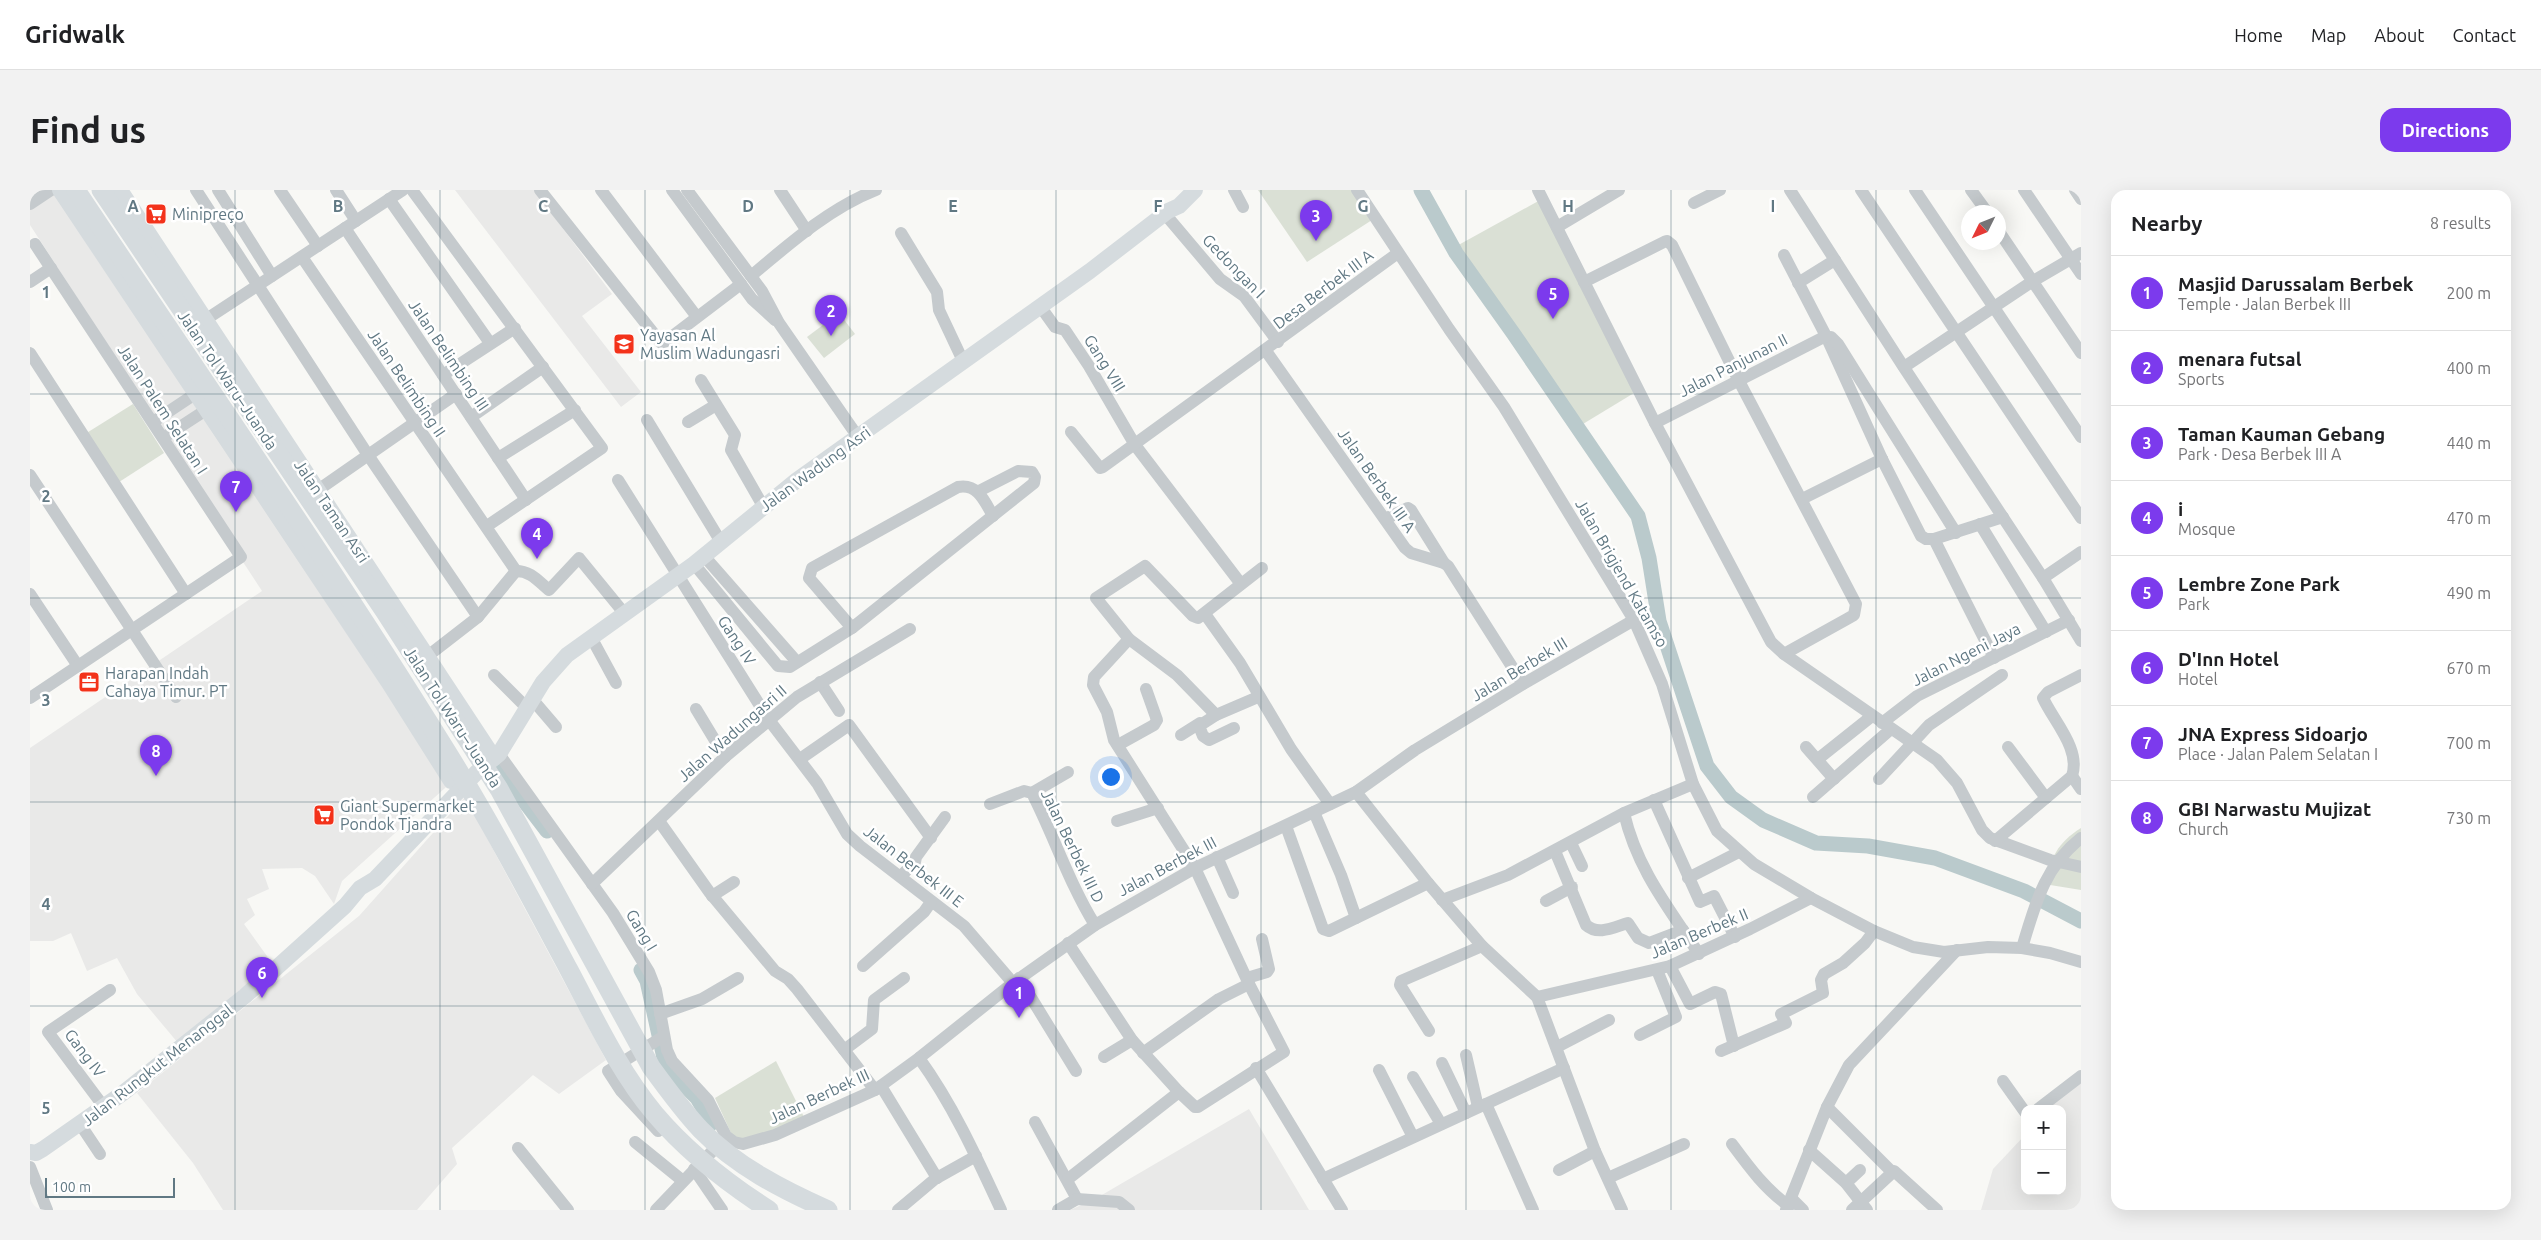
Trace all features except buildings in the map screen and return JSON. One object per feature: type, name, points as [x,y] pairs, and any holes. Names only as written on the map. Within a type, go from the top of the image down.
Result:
[{"type":"highway","name":"Jalan Tol Waru–Juanda","points":[[76,190],[363,620],[444,747],[519,876],[607,1040],[634,1085],[655,1114],[685,1146],[719,1176],[770,1210]]},
{"type":"highway","name":"Jalan Tol Waru–Juanda","points":[[101,190],[385,612],[499,789],[540,860],[629,1029],[652,1067],[702,1132],[726,1152],[782,1190],[828,1210]]},
{"type":"highway","points":[[145,294],[150,286],[162,283]]},
{"type":"main road","points":[[60,190],[390,684],[451,781]]},
{"type":"main road","name":"Jalan Taman Asri","points":[[120,190],[445,682],[496,756]]},
{"type":"main road","name":"Jalan Wadung Asri","points":[[1166,212],[1182,190]]},
{"type":"main road","name":"Jalan Wadung Asri","points":[[496,756],[556,667],[591,637],[677,577],[763,506],[1040,306],[1166,212],[1179,206],[1195,190]]},
{"type":"main road","points":[[390,684],[430,657]]},
{"type":"main road","points":[[404,706],[421,690],[445,682]]},
{"type":"main road","name":"Jalan Rungkut Menanggal","points":[[360,888],[375,879],[476,774],[496,756]]},
{"type":"main road","name":"Jalan Rungkut Menanggal","points":[[32,1159],[104,1107],[245,996],[345,906],[360,888],[367,872],[448,788],[451,781],[476,774]]},
{"type":"street","points":[[30,204],[51,190]]},
{"type":"street","points":[[196,190],[368,455],[478,617]]},
{"type":"street","points":[[218,190],[272,276]]},
{"type":"street","points":[[280,190],[318,246]]},
{"type":"street","points":[[336,190],[356,221]]},
{"type":"street","points":[[205,320],[403,190]]},
{"type":"street","points":[[412,190],[602,448],[487,526]]},
{"type":"street","points":[[540,190],[662,344],[665,344],[746,280],[851,194],[876,190]]},
{"type":"street","points":[[601,190],[697,317]]},
{"type":"street","points":[[672,190],[746,280],[768,299],[779,324],[858,437]]},
{"type":"street","points":[[687,190],[746,280]]},
{"type":"street","points":[[780,190],[807,231]]},
{"type":"street","points":[[1234,190],[1243,207]]},
{"type":"street","name":"Jalan Brigjend Katamso","points":[[1357,190],[1393,256],[1504,407],[1630,622],[1662,684],[1692,784],[1717,831],[1754,864],[1811,898],[1874,931],[1914,947],[1944,952],[1988,947],[2022,948],[2050,953],[2081,962]]},
{"type":"street","points":[[1538,190],[1655,423],[1765,634],[1784,654],[1882,723],[1913,742],[1948,771],[1982,830],[1995,840],[2081,867]]},
{"type":"street","points":[[1557,227],[1619,190]]},
{"type":"street","points":[[1694,203],[1720,190]]},
{"type":"street","points":[[1790,190],[2043,578],[2081,641]]},
{"type":"street","points":[[1861,190],[1955,333],[2081,518]]},
{"type":"street","points":[[1915,190],[2081,437]]},
{"type":"street","points":[[1971,190],[1981,205]]},
{"type":"street","points":[[2024,190],[2076,256],[2081,274]]},
{"type":"street","points":[[2075,190],[2081,199]]},
{"type":"street","points":[[389,199],[490,343]]},
{"type":"street","name":"Gedongan I","points":[[1166,212],[1220,279],[1244,296],[1278,342]]},
{"type":"street","name":"Jalan Belimbing III","points":[[345,228],[526,500]]},
{"type":"street","points":[[901,233],[937,292],[939,310],[963,361]]},
{"type":"street","points":[[1584,282],[1664,242],[1670,242],[1738,381],[1856,604],[1856,609],[1847,619],[1784,654]]},
{"type":"street","points":[[2006,242],[2081,353]]},
{"type":"street","name":"Jalan Palem Selatan I","points":[[30,698],[241,557],[35,244]]},
{"type":"street","points":[[1784,255],[1826,336],[1882,459],[1919,532],[1926,539],[1934,539],[2003,517]]},
{"type":"street","name":"Desa Berbek III A","points":[[1071,432],[1100,468],[1196,398],[1278,342],[1393,256]]},
{"type":"street","points":[[1904,367],[2033,281],[2076,256]]},
{"type":"street","name":"Jalan Belimbing II","points":[[302,257],[516,571]]},
{"type":"street","points":[[1798,283],[1835,260]]},
{"type":"street","points":[[30,282],[51,268]]},
{"type":"street","name":"Gang VIII","points":[[1040,306],[1055,327],[1065,330],[1089,366],[1134,445],[1241,584]]},
{"type":"street","points":[[443,375],[515,328]]},
{"type":"street","points":[[1826,336],[1838,344],[1956,533]]},
{"type":"street","name":"Jalan Panjunan II","points":[[1655,423],[1826,336]]},
{"type":"street","name":"Jalan Berbek III A","points":[[1266,350],[1411,554],[1444,562]]},
{"type":"street","points":[[30,353],[186,594]]},
{"type":"street","points":[[471,417],[544,367]]},
{"type":"street","points":[[701,380],[735,435],[731,450],[763,506]]},
{"type":"street","points":[[153,422],[195,394]]},
{"type":"street","points":[[318,490],[456,394]]},
{"type":"street","points":[[688,422],[716,405]]},
{"type":"street","points":[[163,438],[206,410]]},
{"type":"street","points":[[498,458],[574,410]]},
{"type":"street","points":[[647,420],[721,542]]},
{"type":"street","points":[[1802,499],[1882,459]]},
{"type":"street","points":[[699,560],[797,662],[852,628],[1034,483],[1035,477],[1032,472],[1018,471],[979,491]]},
{"type":"street","points":[[30,476],[176,697]]},
{"type":"street","name":"Gang IV","points":[[618,480],[677,577],[769,720]]},
{"type":"street","points":[[852,628],[809,578],[812,568],[958,487],[965,485],[979,491],[993,516]]},
{"type":"street","points":[[1385,519],[1408,508],[1411,510],[1522,684]]},
{"type":"street","points":[[1980,524],[2046,632]]},
{"type":"street","points":[[1934,539],[1994,658]]},
{"type":"street","points":[[2043,578],[2081,552]]},
{"type":"street","points":[[430,657],[478,617],[516,571],[530,574],[548,590],[579,557],[624,613]]},
{"type":"street","points":[[1216,716],[1171,669],[1129,639],[1096,598],[1142,566],[1148,568],[1193,616],[1198,618],[1262,568]]},
{"type":"street","points":[[30,594],[78,666]]},
{"type":"street","points":[[1205,614],[1240,663],[1291,749],[1330,804]]},
{"type":"street","name":"Jalan Ngeni Jaya","points":[[1882,723],[1917,696],[2069,620]]},
{"type":"street","name":"Jalan Berbek III","points":[[726,1136],[734,1142],[743,1144],[759,1141],[878,1088],[919,1058],[1016,980],[1095,925],[1216,857],[1356,792],[1415,750],[1522,684],[1630,622]]},
{"type":"street","name":"Jalan Wadungasri II","points":[[592,884],[725,757],[797,697],[910,629]]},
{"type":"street","points":[[591,637],[616,683]]},
{"type":"street","points":[[1068,943],[1132,1040],[1195,1107],[1198,1107],[1256,1068],[1284,1052],[1195,868],[1113,737],[1109,717],[1092,681],[1129,639]]},
{"type":"street","points":[[494,675],[530,703],[556,727]]},
{"type":"street","points":[[1879,779],[1913,742],[1943,714],[2002,676]]},
{"type":"street","points":[[1995,840],[2072,776],[2076,762],[2073,749],[2044,698],[2048,692],[2081,676]]},
{"type":"street","points":[[820,682],[839,712]]},
{"type":"street","points":[[1118,745],[1154,725],[1157,720],[1146,689]]},
{"type":"street","points":[[1181,735],[1200,723],[1258,696]]},
{"type":"street","points":[[696,709],[725,757]]},
{"type":"street","name":"Jalan Berbek III E","points":[[769,720],[800,759],[847,834],[931,902],[964,926],[1016,980],[1076,1071]]},
{"type":"street","points":[[1200,723],[1203,736],[1209,740],[1234,728]]},
{"type":"street","points":[[1818,760],[1882,723]]},
{"type":"street","points":[[1813,797],[1834,779],[1882,723]]},
{"type":"street","points":[[800,759],[849,725],[931,838]]},
{"type":"street","points":[[1806,747],[1834,779]]},
{"type":"street","points":[[2008,747],[2046,798]]},
{"type":"street","name":"Gang I","points":[[496,756],[592,884],[649,972],[656,990],[660,1014],[658,1039],[672,1061],[708,1100],[726,1136]]},
{"type":"street","points":[[1032,793],[1068,772]]},
{"type":"street","points":[[2072,776],[2081,789]]},
{"type":"street","points":[[1442,900],[1508,874],[1571,843],[1624,813],[1692,784]]},
{"type":"street","name":"Jalan Berbek III D","points":[[990,804],[1024,791],[1032,793],[1050,828],[1071,882],[1095,925]]},
{"type":"street","points":[[1356,792],[1428,883],[1482,946],[1537,998],[1595,1151],[1622,1210]]},
{"type":"street","points":[[1654,800],[1700,902],[1714,896],[1735,937]]},
{"type":"street","points":[[1117,821],[1158,808]]},
{"type":"street","points":[[1314,812],[1341,874],[1356,918]]},
{"type":"street","points":[[1624,813],[1631,840],[1665,907],[1699,954]]},
{"type":"street","points":[[901,876],[914,864],[945,817]]},
{"type":"street","points":[[659,821],[712,896],[775,971],[788,979],[797,989],[844,1050],[878,1088],[937,1178]]},
{"type":"street","points":[[1286,826],[1323,929],[1328,931],[1428,883]]},
{"type":"street","points":[[2022,948],[2043,883],[2058,861],[2081,838]]},
{"type":"street","points":[[1571,843],[1582,866]]},
{"type":"street","points":[[1555,851],[1572,887],[1586,925],[1597,932],[1628,923],[1638,938],[1649,943],[1683,930]]},
{"type":"street","points":[[1688,878],[1739,852]]},
{"type":"street","points":[[1216,857],[1233,893]]},
{"type":"street","points":[[712,896],[734,882]]},
{"type":"street","points":[[1546,901],[1572,887]]},
{"type":"street","name":"Jalan Berbek II","points":[[1537,998],[1670,966],[1735,937],[1811,898]]},
{"type":"street","points":[[863,966],[924,912],[931,902]]},
{"type":"street","points":[[1721,1051],[1786,1023],[1778,1010],[1822,993],[1821,980],[1824,974],[1850,957],[1874,931]]},
{"type":"street","points":[[1143,1053],[1219,999],[1267,972],[1269,969],[1262,939]]},
{"type":"street","points":[[1429,1031],[1400,985],[1401,981],[1482,946]]},
{"type":"street","points":[[1789,1205],[1827,1107],[1849,1065],[1957,950]]},
{"type":"street","points":[[1670,966],[1690,1004],[1715,992],[1721,994],[1734,1046]]},
{"type":"street","points":[[1640,1035],[1676,1017],[1658,970]]},
{"type":"street","points":[[660,1014],[702,999],[738,978]]},
{"type":"street","points":[[844,1050],[872,1029],[874,1000],[904,978]]},
{"type":"street","name":"Gang IV","points":[[104,1107],[48,1032],[110,990]]},
{"type":"street","points":[[1557,1047],[1609,1020]]},
{"type":"street","points":[[658,1039],[608,1071],[633,1105],[695,1168],[722,1210]]},
{"type":"street","points":[[1104,1057],[1132,1040]]},
{"type":"street","points":[[1466,1055],[1482,1105],[1533,1210]]},
{"type":"street","points":[[919,1058],[935,1080],[976,1156],[1002,1210]]},
{"type":"street","points":[[1442,1063],[1466,1113]]},
{"type":"street","points":[[1256,1068],[1342,1210]]},
{"type":"street","points":[[1323,1179],[1564,1068]]},
{"type":"street","points":[[1378,1070],[1413,1137]]},
{"type":"street","points":[[2043,1105],[2081,1076]]},
{"type":"street","points":[[1414,1077],[1441,1124]]},
{"type":"street","points":[[2003,1082],[2021,1107]]},
{"type":"street","points":[[1068,1179],[1179,1092]]},
{"type":"street","points":[[1827,1107],[1892,1172],[1896,1172],[1937,1210]]},
{"type":"street","points":[[1035,1122],[1068,1179],[1077,1199]]},
{"type":"street","points":[[80,1124],[100,1154]]},
{"type":"street","points":[[656,1210],[726,1136]]},
{"type":"street","points":[[635,1142],[683,1181]]},
{"type":"street","points":[[1608,1178],[1684,1144]]},
{"type":"street","points":[[1732,1144],[1751,1171],[1775,1196],[1789,1205],[1803,1210]]},
{"type":"street","points":[[518,1148],[568,1210]]},
{"type":"street","points":[[1809,1150],[1846,1183],[1860,1208],[1892,1172]]},
{"type":"street","points":[[1558,1170],[1595,1151]]},
{"type":"street","points":[[898,1210],[937,1178],[976,1156]]},
{"type":"street","points":[[32,1159],[47,1210]]},
{"type":"street","points":[[1846,1183],[1860,1170]]},
{"type":"street","points":[[1058,1210],[1077,1199],[1119,1202],[1129,1210]]},
{"type":"shaded area","points":[[52,190],[455,779],[342,881],[334,904],[315,876],[302,868],[262,869],[269,889],[247,899],[255,915],[244,924],[272,963],[178,1043],[137,994],[117,958],[87,971],[71,933],[53,941],[30,941],[30,748],[262,591],[243,562],[247,559],[30,225],[30,198]]},
{"type":"shaded area","points":[[455,190],[534,190],[612,294],[582,316],[641,392],[621,407]]},
{"type":"shaded area","points":[[1258,190],[1354,190],[1372,220],[1307,262]]},
{"type":"shaded area","points":[[1542,199],[1639,390],[1578,427],[1453,248]]},
{"type":"shaded area","points":[[839,313],[855,334],[824,358],[807,337]]},
{"type":"shaded area","points":[[133,404],[164,453],[116,484],[85,434]]},
{"type":"shaded area","points":[[465,797],[606,1060],[559,1094],[533,1075],[452,1148],[457,1164],[417,1210],[223,1210],[193,1163],[137,1093],[359,916]]},
{"type":"shaded area","points":[[2081,828],[2081,890],[2044,884],[2049,866],[2056,852],[2066,839]]},
{"type":"shaded area","points":[[776,1061],[804,1117],[760,1138],[737,1140],[731,1133],[715,1098]]},
{"type":"shaded area","points":[[2081,1083],[2081,1210],[1981,1210],[1993,1169],[2021,1139],[2021,1195],[2066,1195],[2066,1105],[2052,1105],[2062,1094]]},
{"type":"shaded area","points":[[1249,1109],[1309,1210],[1070,1210],[1095,1199]]},
{"type":"waterway","points":[[1421,190],[1456,253],[1638,516],[1649,558],[1659,621],[1685,700],[1707,766],[1731,797],[1763,820],[1816,843],[1868,846],[1935,858],[2024,891],[2081,921]]},
{"type":"waterway","points":[[495,763],[547,831]]},
{"type":"waterway","points":[[641,970],[647,981],[666,1067],[697,1098],[712,1123]]},
{"type":"place","name":"Minipreço","points":[[156,214]]},
{"type":"place","name":"Taman Kauman Gebang","points":[[1316,241]]},
{"type":"place","name":"Lembre Zone Park","points":[[1553,319]]},
{"type":"place","name":"menara futsal","points":[[831,336]]},
{"type":"place","name":"Yayasan Al Muslim Wadungasri","points":[[624,344]]},
{"type":"place","name":"JNA Express Sidoarjo","points":[[236,512]]},
{"type":"place","name":"i","points":[[537,559]]},
{"type":"place","name":"Harapan Indah Cahaya Timur. PT","points":[[89,682]]},
{"type":"place","name":"GBI Narwastu Mujizat","points":[[156,776]]},
{"type":"place","name":"Giant Supermarket Pondok Tjandra","points":[[324,815]]},
{"type":"place","name":"D'Inn Hotel","points":[[262,998]]},
{"type":"place","name":"Masjid Darussalam Berbek","points":[[1019,1018]]}]
